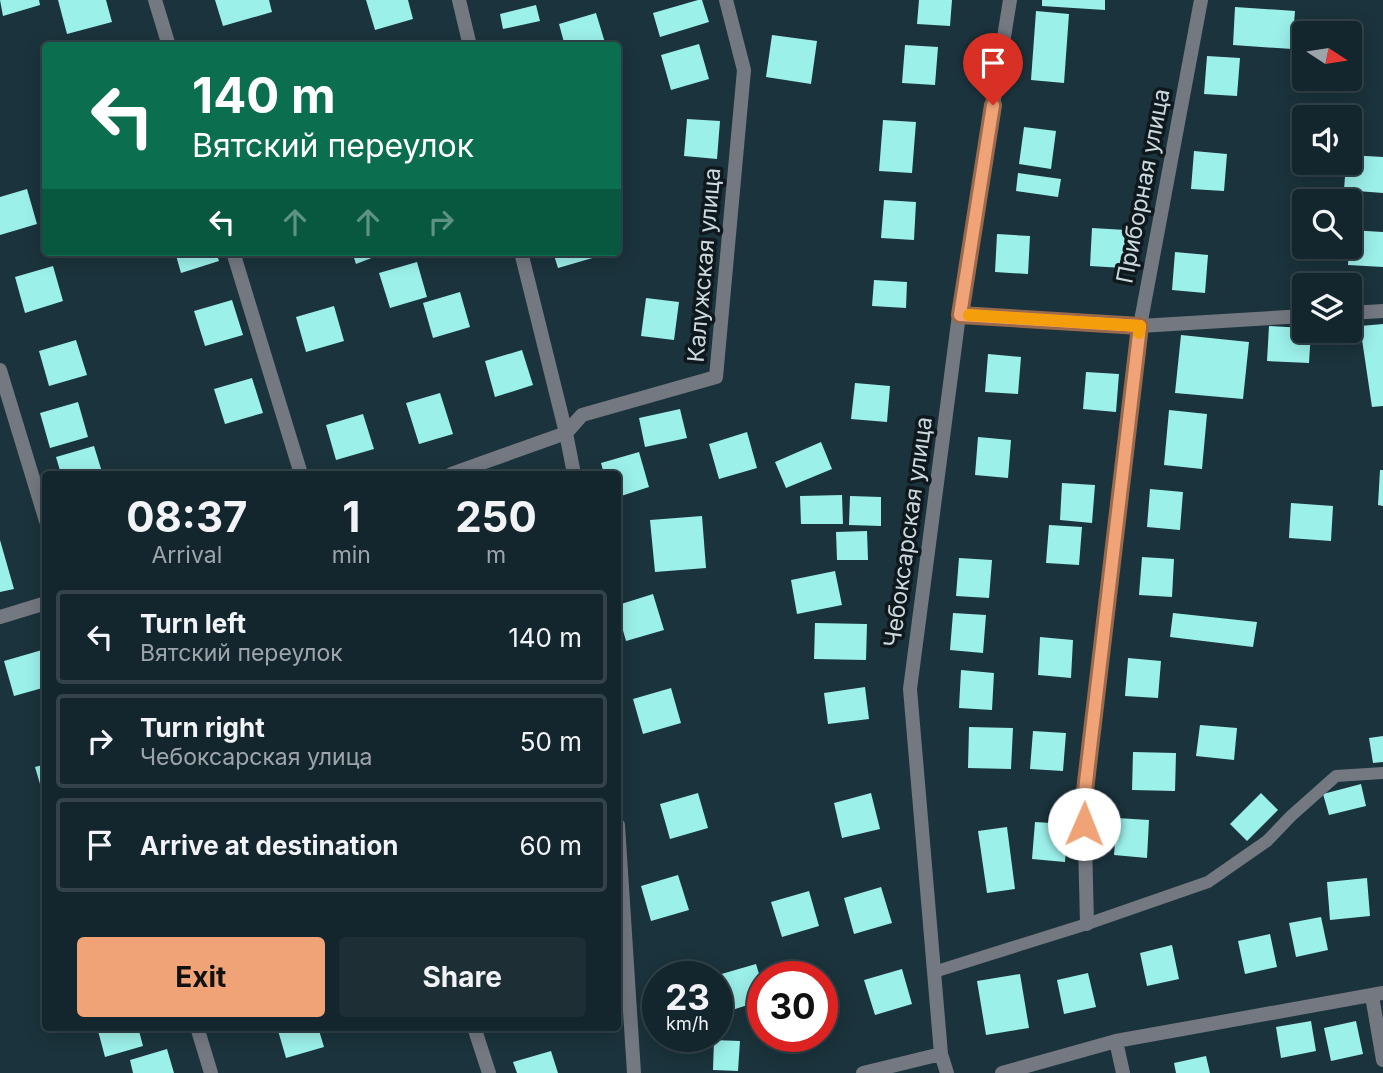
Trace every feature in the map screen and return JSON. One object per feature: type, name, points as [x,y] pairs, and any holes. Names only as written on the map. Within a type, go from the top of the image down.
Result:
[{"type":"street","points":[[155,0],[168,42]]},
{"type":"street","points":[[459,0],[469,42]]},
{"type":"street","name":"Калужская улица","points":[[459,471],[566,433],[582,415],[716,377],[744,69],[726,0]]},
{"type":"street","name":"Чебоксарская улица","points":[[947,1073],[941,1054],[933,972],[910,689],[960,315],[1010,0]]},
{"type":"street","name":"Приборная улица","points":[[1087,924],[1084,799],[1140,326],[1201,0]]},
{"type":"street","points":[[234,256],[300,471]]},
{"type":"street","points":[[522,256],[573,471]]},
{"type":"street","points":[[1362,312],[1383,311]]},
{"type":"street","points":[[960,315],[1140,326],[1292,317]]},
{"type":"street","points":[[0,370],[42,508]]},
{"type":"street","points":[[0,617],[42,604]]},
{"type":"street","points":[[621,872],[634,1073]]},
{"type":"street","points":[[1002,1073],[1116,1041],[1377,994],[1383,1060]]},
{"type":"street","points":[[198,1031],[211,1073]]},
{"type":"street","points":[[475,1031],[489,1073]]},
{"type":"street","points":[[1116,1041],[1123,1073]]},
{"type":"street","points":[[863,1073],[941,1054]]},
{"type":"lane","points":[[933,972],[1087,924],[1208,882],[1267,841],[1336,776],[1383,773]]},
{"type":"building","points":[[0,0],[39,0],[40,5],[3,16]]},
{"type":"building","points":[[58,0],[106,0],[112,22],[67,34]]},
{"type":"building","points":[[215,0],[269,0],[272,12],[223,26]]},
{"type":"building","points":[[366,0],[408,0],[413,19],[375,30]]},
{"type":"building","points":[[702,0],[709,22],[660,37],[653,13]]},
{"type":"building","points":[[919,0],[952,0],[950,26],[917,24]]},
{"type":"building","points":[[1042,0],[1105,0],[1105,10],[1042,6]]},
{"type":"building","points":[[536,5],[540,21],[503,29],[500,14]]},
{"type":"building","points":[[1235,7],[1295,11],[1294,21],[1292,21],[1292,49],[1233,45]]},
{"type":"building","points":[[1036,11],[1069,14],[1064,83],[1031,80]]},
{"type":"building","points":[[596,13],[605,42],[564,42],[559,24]]},
{"type":"building","points":[[772,35],[817,41],[811,84],[766,77]]},
{"type":"building","points":[[699,44],[709,79],[671,90],[661,55]]},
{"type":"building","points":[[905,45],[938,47],[935,85],[902,83]]},
{"type":"building","points":[[1207,56],[1240,58],[1237,96],[1204,94]]},
{"type":"building","points":[[687,119],[720,121],[717,159],[684,156]]},
{"type":"building","points":[[883,120],[916,122],[912,173],[879,171]]},
{"type":"building","points":[[1024,127],[1056,131],[1051,169],[1019,164]]},
{"type":"building","points":[[1194,151],[1227,154],[1224,191],[1191,189]]},
{"type":"building","points":[[1362,156],[1383,157],[1383,193],[1344,189],[1345,175],[1362,175]]},
{"type":"building","points":[[1018,173],[1061,179],[1058,197],[1016,191]]},
{"type":"building","points":[[27,189],[37,224],[0,235],[0,197]]},
{"type":"building","points":[[884,200],[916,202],[914,240],[881,238]]},
{"type":"building","points":[[1092,228],[1126,230],[1123,268],[1090,266]]},
{"type":"building","points":[[1362,231],[1383,232],[1383,267],[1348,265],[1348,259],[1362,259]]},
{"type":"building","points":[[997,234],[1030,236],[1028,274],[995,272]]},
{"type":"building","points":[[1175,252],[1208,255],[1205,293],[1172,290]]},
{"type":"building","points":[[176,256],[217,256],[219,261],[181,273]]},
{"type":"building","points":[[353,256],[377,256],[356,264]]},
{"type":"building","points":[[554,256],[596,256],[596,257],[558,268]]},
{"type":"building","points":[[417,262],[427,297],[390,308],[379,273]]},
{"type":"building","points":[[53,266],[63,301],[25,313],[15,277]]},
{"type":"building","points":[[874,280],[907,282],[906,308],[872,306]]},
{"type":"building","points":[[460,292],[470,327],[433,338],[423,303]]},
{"type":"building","points":[[646,298],[679,302],[674,340],[641,336]]},
{"type":"building","points":[[232,300],[243,335],[205,346],[194,311]]},
{"type":"building","points":[[334,306],[344,341],[306,352],[296,317]]},
{"type":"building","points":[[1383,324],[1383,406],[1372,407],[1362,326]]},
{"type":"building","points":[[1269,326],[1292,327],[1292,343],[1310,343],[1309,363],[1267,361]]},
{"type":"building","points":[[1181,335],[1249,342],[1243,399],[1175,393]]},
{"type":"building","points":[[76,340],[87,375],[49,386],[39,351]]},
{"type":"building","points":[[522,350],[533,385],[495,397],[485,361]]},
{"type":"building","points":[[988,354],[1021,357],[1018,394],[985,392]]},
{"type":"building","points":[[1086,372],[1119,374],[1116,412],[1083,409]]},
{"type":"building","points":[[252,378],[263,413],[225,424],[214,389]]},
{"type":"building","points":[[855,383],[890,386],[887,422],[851,419]]},
{"type":"building","points":[[440,393],[453,434],[419,444],[406,403]]},
{"type":"building","points":[[78,402],[88,437],[50,448],[40,413]]},
{"type":"building","points":[[680,409],[687,438],[645,447],[639,418]]},
{"type":"building","points":[[1169,410],[1207,414],[1202,469],[1164,465]]},
{"type":"building","points":[[363,414],[374,449],[336,460],[326,425]]},
{"type":"building","points":[[747,432],[757,468],[719,479],[709,444]]},
{"type":"building","points":[[978,437],[1011,440],[1008,478],[975,475]]},
{"type":"building","points":[[821,442],[832,469],[786,488],[775,462]]},
{"type":"building","points":[[94,446],[102,471],[60,471],[56,457]]},
{"type":"building","points":[[639,452],[649,487],[621,496],[621,471],[603,471],[601,463]]},
{"type":"building","points":[[1380,470],[1383,470],[1383,506],[1378,505]]},
{"type":"building","points":[[1062,483],[1095,485],[1092,523],[1060,520]]},
{"type":"building","points":[[1150,489],[1183,492],[1180,530],[1147,527]]},
{"type":"building","points":[[842,495],[843,524],[801,524],[800,496]]},
{"type":"building","points":[[850,496],[881,497],[881,526],[849,525]]},
{"type":"building","points":[[1291,503],[1333,506],[1331,541],[1289,538]]},
{"type":"building","points":[[702,516],[706,568],[655,572],[650,520]]},
{"type":"building","points":[[1049,525],[1082,527],[1079,565],[1046,563]]},
{"type":"building","points":[[867,531],[868,560],[837,560],[836,532]]},
{"type":"building","points":[[0,540],[14,589],[0,592]]},
{"type":"building","points":[[1142,557],[1174,559],[1172,597],[1139,595]]},
{"type":"building","points":[[959,558],[992,560],[989,598],[956,596]]},
{"type":"building","points":[[835,571],[842,605],[797,614],[791,580]]},
{"type":"building","points":[[653,594],[664,630],[626,641],[621,624],[621,604]]},
{"type":"building","points":[[953,613],[986,615],[983,653],[950,650]]},
{"type":"building","points":[[1173,613],[1257,622],[1253,647],[1170,637]]},
{"type":"building","points":[[815,623],[867,624],[866,660],[814,659]]},
{"type":"building","points":[[1040,637],[1073,640],[1071,678],[1038,675]]},
{"type":"building","points":[[42,650],[42,688],[14,696],[4,661]]},
{"type":"building","points":[[1128,658],[1161,661],[1158,698],[1125,696]]},
{"type":"building","points":[[961,670],[994,673],[992,710],[959,708]]},
{"type":"building","points":[[865,687],[869,719],[828,724],[824,693]]},
{"type":"building","points":[[671,688],[681,723],[643,734],[633,699]]},
{"type":"building","points":[[1200,725],[1237,728],[1234,760],[1196,756]]},
{"type":"building","points":[[969,727],[1013,728],[1011,769],[968,768]]},
{"type":"building","points":[[1033,731],[1066,733],[1063,771],[1030,769]]},
{"type":"building","points":[[1383,736],[1383,762],[1373,763],[1369,738]]},
{"type":"building","points":[[1133,752],[1176,753],[1175,791],[1132,790]]},
{"type":"building","points":[[42,765],[42,791],[35,767]]},
{"type":"building","points":[[1361,784],[1366,806],[1329,815],[1323,794]]},
{"type":"building","points":[[698,793],[708,828],[670,839],[660,804]]},
{"type":"building","points":[[871,793],[880,829],[842,838],[834,803]]},
{"type":"building","points":[[1261,793],[1278,810],[1247,841],[1230,824]]},
{"type":"building","points":[[1117,818],[1149,820],[1147,858],[1114,855]]},
{"type":"building","points":[[1035,822],[1068,824],[1065,862],[1032,859]]},
{"type":"building","points":[[1007,827],[1015,889],[987,893],[978,831]]},
{"type":"building","points":[[678,875],[689,910],[651,921],[641,886]]},
{"type":"building","points":[[1367,878],[1370,916],[1330,920],[1327,882]]},
{"type":"building","points":[[881,887],[892,923],[854,934],[844,898]]},
{"type":"building","points":[[809,891],[819,926],[782,937],[771,902]]},
{"type":"building","points":[[1321,917],[1328,950],[1296,957],[1289,923]]},
{"type":"building","points":[[1270,934],[1277,967],[1245,974],[1238,941]]},
{"type":"building","points":[[1172,945],[1179,979],[1147,986],[1140,953]]},
{"type":"building","points":[[747,967],[747,1005],[733,1010],[733,971]]},
{"type":"building","points":[[902,969],[912,1004],[875,1015],[864,980]]},
{"type":"building","points":[[1088,973],[1096,1007],[1064,1014],[1057,980]]},
{"type":"building","points":[[1020,974],[1029,1028],[986,1035],[977,981]]},
{"type":"building","points":[[1311,1021],[1316,1051],[1281,1058],[1276,1027]]},
{"type":"building","points":[[1356,1021],[1363,1054],[1331,1061],[1324,1028]]},
{"type":"building","points":[[98,1031],[139,1031],[143,1046],[105,1057]]},
{"type":"building","points":[[278,1031],[319,1031],[324,1047],[286,1058]]},
{"type":"building","points":[[733,1041],[740,1041],[738,1071],[713,1070],[714,1052],[733,1052]]},
{"type":"building","points":[[167,1049],[174,1073],[133,1073],[130,1060]]},
{"type":"building","points":[[551,1051],[558,1073],[517,1073],[513,1062]]},
{"type":"building","points":[[1206,1056],[1210,1073],[1176,1073],[1174,1063]]},
{"type":"slow traffic","points":[[969,315],[1140,326],[1139,333]]},
{"type":"route","points":[[993,105],[960,315],[1140,326],[1084,799],[1084,824]]}]
